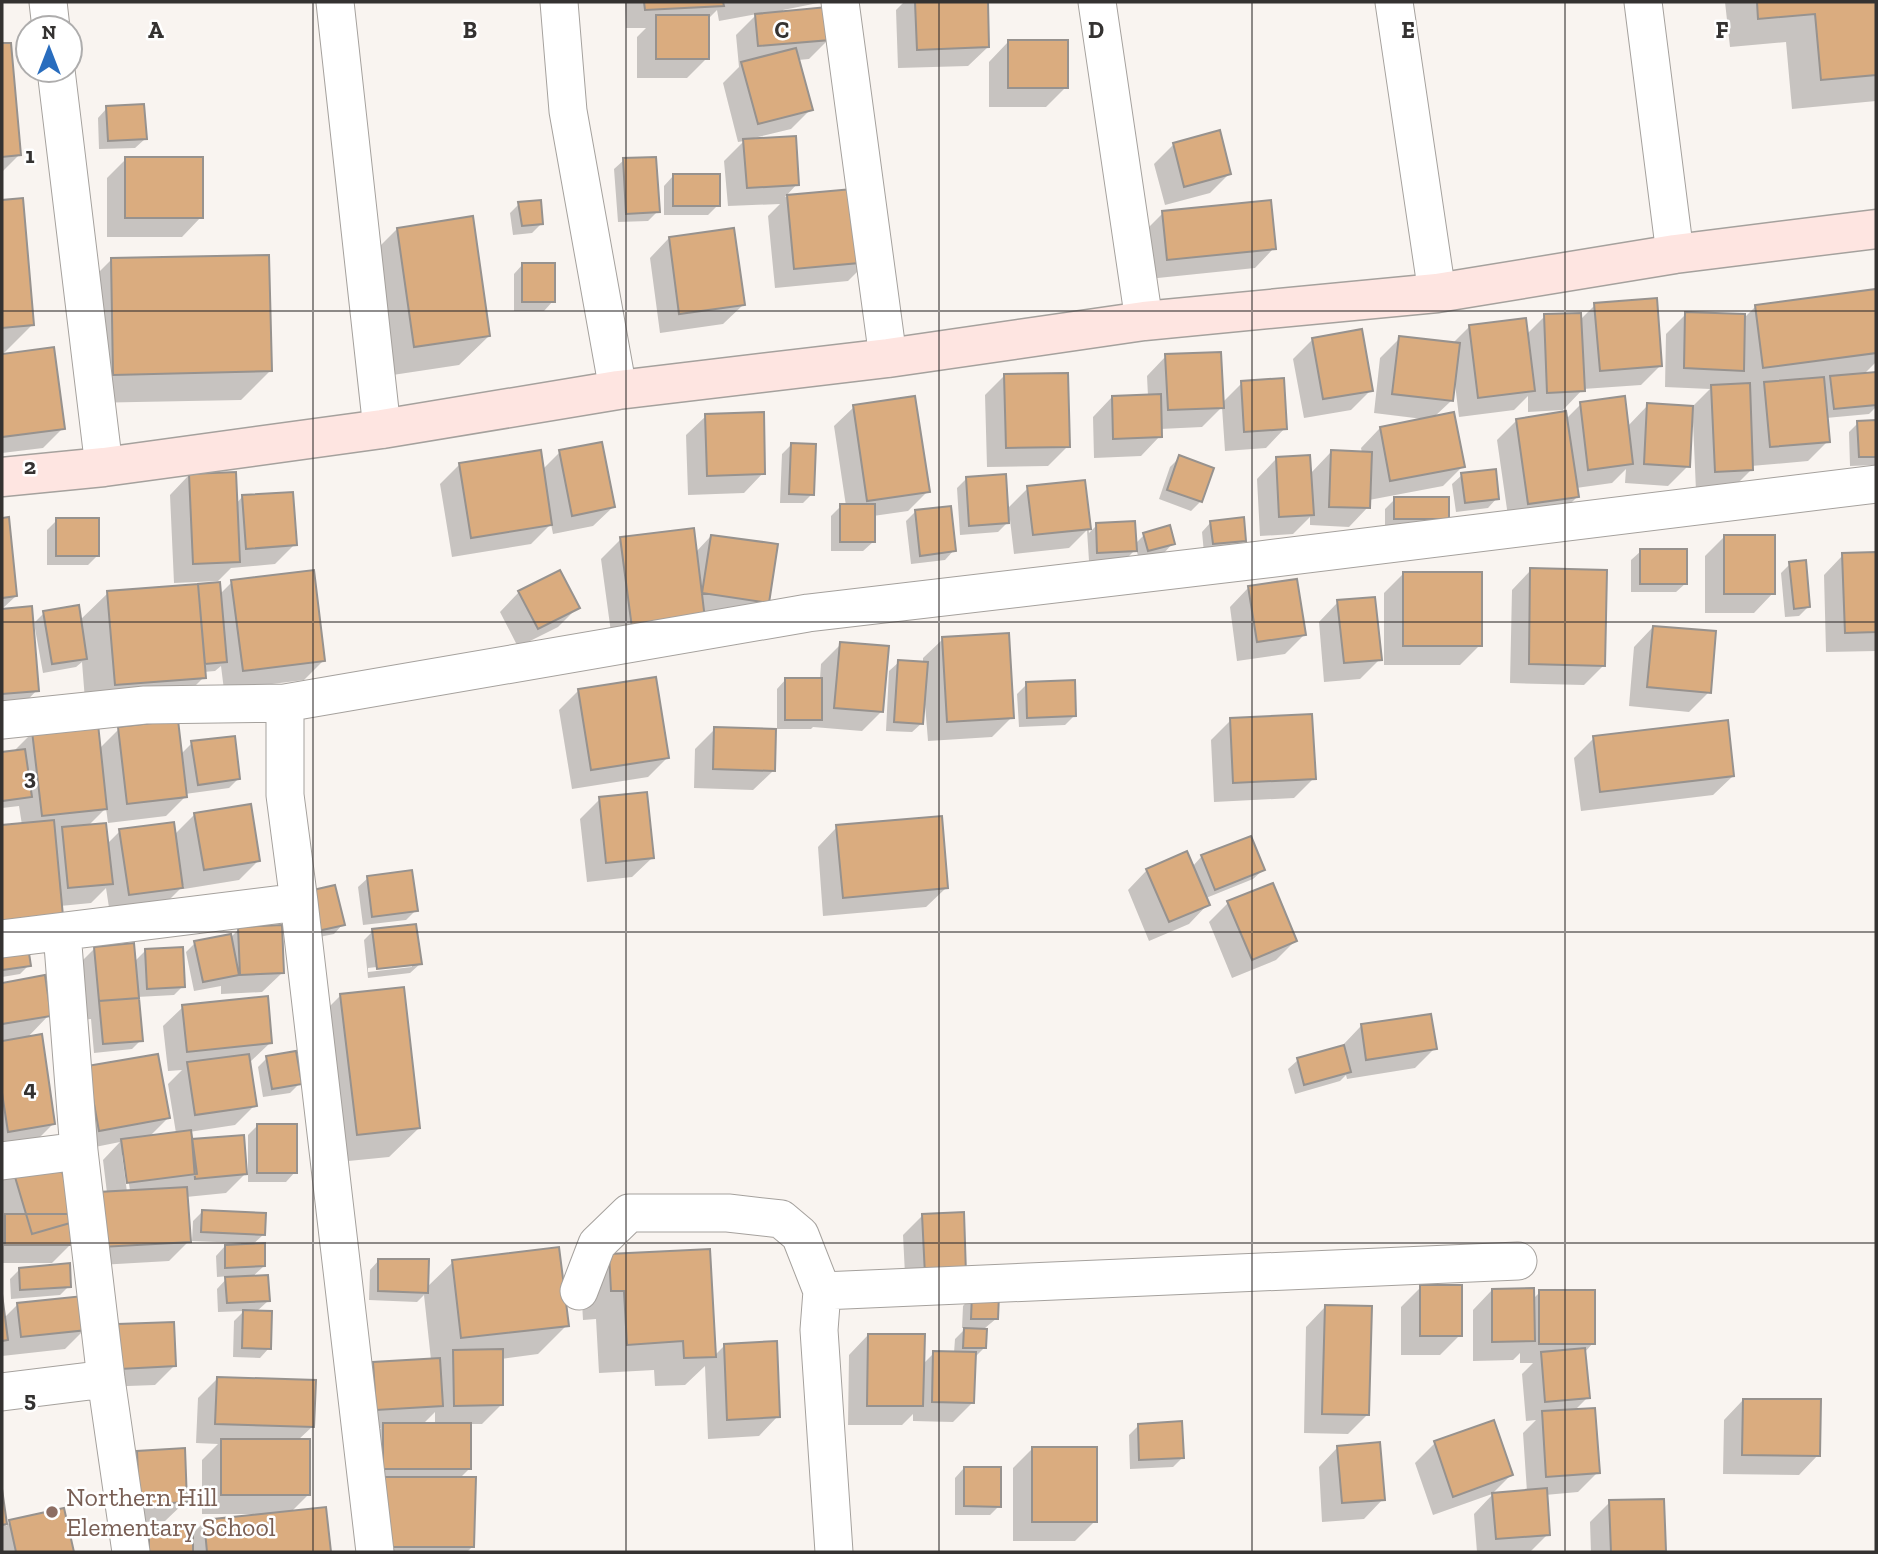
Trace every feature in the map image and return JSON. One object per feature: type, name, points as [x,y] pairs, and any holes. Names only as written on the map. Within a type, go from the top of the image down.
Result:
[{"type":"street","points":[[335,2],[382,429]]},
{"type":"street","points":[[559,2],[568,110],[618,390]]},
{"type":"street","points":[[840,2],[888,358]]},
{"type":"street","points":[[1097,2],[1144,321]]},
{"type":"street","points":[[1394,2],[1437,293]]},
{"type":"street","points":[[1643,2],[1675,254]]},
{"type":"street","points":[[58,84],[104,467]]},
{"type":"street","points":[[2,477],[104,467],[382,429],[618,390],[888,358],[1144,321],[1437,293],[1675,254],[1876,229]]},
{"type":"street","points":[[2,720],[145,705],[285,703],[808,613],[1259,561],[1876,484]]},
{"type":"street","points":[[285,703],[285,794],[375,1552]]},
{"type":"street","points":[[2,939],[299,902]]},
{"type":"street","points":[[62,932],[79,1151],[106,1379],[131,1552]]},
{"type":"street","points":[[2,1161],[79,1151]]},
{"type":"street","points":[[579,1291],[597,1244],[629,1213],[728,1213],[781,1219],[800,1235],[821,1291],[820,1330],[834,1552]]},
{"type":"street","points":[[821,1291],[1518,1261]]},
{"type":"street","points":[[2,1392],[106,1379]]},
{"type":"building","points":[[644,2],[723,2],[724,6],[645,10]]},
{"type":"building","points":[[915,2],[988,2],[989,47],[917,50]]},
{"type":"building","points":[[1757,2],[1876,2],[1876,75],[1821,80],[1815,14],[1758,19]]},
{"type":"building","points":[[827,7],[830,40],[758,46],[755,14]]},
{"type":"building","points":[[656,15],[709,15],[709,59],[656,59]]},
{"type":"building","points":[[1008,40],[1068,40],[1068,88],[1008,88]]},
{"type":"building","points":[[2,43],[11,43],[21,155],[2,157]]},
{"type":"building","points":[[796,48],[813,110],[758,124],[741,62]]},
{"type":"building","points":[[144,104],[147,139],[108,141],[106,106]]},
{"type":"building","points":[[1220,130],[1231,174],[1184,187],[1173,143]]},
{"type":"building","points":[[796,136],[799,185],[747,188],[743,139]]},
{"type":"building","points":[[125,157],[203,157],[203,218],[125,218]]},
{"type":"building","points":[[656,157],[660,212],[626,214],[623,158]]},
{"type":"building","points":[[673,174],[720,174],[720,206],[673,206]]},
{"type":"building","points":[[863,188],[870,262],[794,269],[787,195]]},
{"type":"building","points":[[23,198],[34,325],[2,328],[2,200]]},
{"type":"building","points":[[541,200],[543,224],[522,226],[518,202]]},
{"type":"building","points":[[1271,200],[1276,249],[1167,260],[1162,211]]},
{"type":"building","points":[[473,216],[490,336],[414,347],[397,228]]},
{"type":"building","points":[[734,228],[745,305],[679,314],[669,237]]},
{"type":"building","points":[[269,255],[272,371],[113,375],[111,258]]},
{"type":"building","points":[[522,263],[555,263],[555,302],[522,302]]},
{"type":"building","points":[[1876,289],[1876,353],[1763,368],[1755,305]]},
{"type":"building","points":[[1657,298],[1662,366],[1600,371],[1594,303]]},
{"type":"building","points":[[1685,312],[1745,314],[1744,371],[1684,368]]},
{"type":"building","points":[[1581,313],[1585,391],[1547,393],[1544,314]]},
{"type":"building","points":[[1526,318],[1535,391],[1478,398],[1469,325]]},
{"type":"building","points":[[1362,329],[1373,391],[1323,399],[1312,338]]},
{"type":"building","points":[[1399,336],[1460,343],[1453,401],[1392,394]]},
{"type":"building","points":[[54,347],[65,429],[2,437],[2,354]]},
{"type":"building","points":[[1221,352],[1224,408],[1168,410],[1165,354]]},
{"type":"building","points":[[1876,372],[1876,405],[1834,409],[1830,376]]},
{"type":"building","points":[[1068,373],[1070,447],[1006,448],[1004,374]]},
{"type":"building","points":[[1824,377],[1830,442],[1770,447],[1764,382]]},
{"type":"building","points":[[1284,378],[1287,429],[1244,432],[1241,381]]},
{"type":"building","points":[[1750,383],[1753,470],[1715,472],[1711,385]]},
{"type":"building","points":[[1161,394],[1162,437],[1113,439],[1112,396]]},
{"type":"building","points":[[915,396],[930,492],[867,501],[853,405]]},
{"type":"building","points":[[1625,396],[1633,464],[1588,470],[1580,402]]},
{"type":"building","points":[[1647,403],[1693,406],[1690,467],[1644,464]]},
{"type":"building","points":[[1566,411],[1579,497],[1528,504],[1516,419]]},
{"type":"building","points":[[764,412],[765,474],[707,476],[705,414]]},
{"type":"building","points":[[1454,412],[1465,467],[1390,481],[1380,427]]},
{"type":"building","points":[[1876,420],[1876,457],[1859,457],[1857,421]]},
{"type":"building","points":[[602,442],[615,507],[572,516],[559,450]]},
{"type":"building","points":[[791,443],[816,444],[814,495],[789,494]]},
{"type":"building","points":[[541,450],[552,525],[471,538],[459,463]]},
{"type":"building","points":[[1331,450],[1372,452],[1370,508],[1329,507]]},
{"type":"building","points":[[1179,455],[1214,468],[1202,502],[1167,490]]},
{"type":"building","points":[[1310,455],[1314,515],[1279,517],[1276,457]]},
{"type":"building","points":[[1496,469],[1499,499],[1465,503],[1461,473]]},
{"type":"building","points":[[236,472],[240,562],[193,564],[189,474]]},
{"type":"building","points":[[1006,474],[1009,523],[969,526],[966,477]]},
{"type":"building","points":[[1085,480],[1091,529],[1033,535],[1027,486]]},
{"type":"building","points":[[293,492],[297,545],[246,549],[242,495]]},
{"type":"building","points":[[1394,497],[1449,497],[1449,519],[1394,519]]},
{"type":"building","points":[[840,504],[875,504],[875,542],[840,542]]},
{"type":"building","points":[[951,506],[956,551],[920,556],[915,510]]},
{"type":"building","points":[[9,517],[17,596],[2,598],[2,518]]},
{"type":"building","points":[[1244,517],[1246,541],[1213,544],[1210,521]]},
{"type":"building","points":[[56,518],[99,518],[99,556],[56,556]]},
{"type":"building","points":[[1135,521],[1137,551],[1097,553],[1096,523]]},
{"type":"building","points":[[1170,525],[1175,544],[1148,551],[1143,533]]},
{"type":"building","points":[[694,528],[705,619],[632,628],[620,537]]},
{"type":"building","points":[[711,535],[778,544],[769,603],[702,593]]},
{"type":"building","points":[[1724,535],[1775,535],[1775,594],[1724,594]]},
{"type":"building","points":[[1640,549],[1687,549],[1687,584],[1640,584]]},
{"type":"building","points":[[1876,552],[1876,632],[1845,633],[1842,553]]},
{"type":"building","points":[[1806,560],[1810,607],[1794,609],[1789,562]]},
{"type":"building","points":[[1530,568],[1607,570],[1605,666],[1529,664]]},
{"type":"building","points":[[314,570],[325,661],[243,671],[231,580]]},
{"type":"building","points":[[560,570],[580,608],[538,629],[518,591]]},
{"type":"building","points":[[1403,572],[1482,572],[1482,646],[1403,646]]},
{"type":"building","points":[[1297,579],[1306,635],[1257,642],[1248,586]]},
{"type":"building","points":[[220,582],[227,662],[205,664],[198,584]]},
{"type":"building","points":[[198,584],[206,678],[115,685],[107,591]]},
{"type":"building","points":[[1375,597],[1382,660],[1344,663],[1337,600]]},
{"type":"building","points":[[79,605],[87,659],[52,664],[43,611]]},
{"type":"building","points":[[32,606],[39,691],[2,694],[2,609]]},
{"type":"building","points":[[1653,626],[1716,631],[1711,693],[1647,687]]},
{"type":"building","points":[[1009,633],[1014,718],[947,722],[942,637]]},
{"type":"building","points":[[840,642],[889,646],[883,712],[834,708]]},
{"type":"building","points":[[898,660],[928,662],[923,724],[894,722]]},
{"type":"building","points":[[656,677],[669,758],[591,770],[578,689]]},
{"type":"building","points":[[785,678],[822,678],[822,720],[785,720]]},
{"type":"building","points":[[1075,680],[1076,716],[1027,718],[1026,682]]},
{"type":"building","points":[[1312,714],[1316,779],[1233,783],[1230,718]]},
{"type":"building","points":[[178,720],[187,797],[127,804],[118,727]]},
{"type":"building","points":[[1728,720],[1734,776],[1600,792],[1593,736]]},
{"type":"building","points":[[98,724],[107,809],[42,816],[32,731]]},
{"type":"building","points":[[714,727],[776,729],[775,771],[713,769]]},
{"type":"building","points":[[235,736],[240,779],[198,785],[191,741]]},
{"type":"building","points":[[25,749],[32,797],[2,801],[2,752]]},
{"type":"building","points":[[647,792],[654,858],[606,863],[599,797]]},
{"type":"building","points":[[251,804],[260,861],[204,870],[194,813]]},
{"type":"building","points":[[942,816],[948,888],[843,898],[836,825]]},
{"type":"building","points":[[54,820],[63,916],[2,921],[2,825]]},
{"type":"building","points":[[174,822],[183,888],[129,895],[119,829]]},
{"type":"building","points":[[106,823],[113,884],[68,888],[62,827]]},
{"type":"building","points":[[1251,836],[1265,870],[1215,890],[1201,855]]},
{"type":"building","points":[[1187,851],[1210,905],[1169,922],[1146,869]]},
{"type":"building","points":[[412,870],[418,911],[372,917],[367,876]]},
{"type":"building","points":[[1273,883],[1297,941],[1252,960],[1227,901]]},
{"type":"building","points":[[335,885],[345,925],[313,932],[304,892]]},
{"type":"building","points":[[416,924],[422,964],[377,969],[372,929]]},
{"type":"building","points":[[282,925],[284,973],[240,975],[238,927]]},
{"type":"building","points":[[231,934],[239,975],[203,982],[194,941]]},
{"type":"building","points":[[134,943],[139,998],[99,1001],[94,947]]},
{"type":"building","points":[[28,947],[31,966],[2,970],[2,950]]},
{"type":"building","points":[[183,947],[185,987],[147,989],[145,949]]},
{"type":"building","points":[[45,975],[51,1016],[2,1024],[2,983]]},
{"type":"building","points":[[404,987],[420,1128],[357,1135],[340,994]]},
{"type":"building","points":[[268,996],[272,1043],[187,1052],[182,1005]]},
{"type":"building","points":[[139,998],[143,1041],[103,1044],[99,1001]]},
{"type":"building","points":[[1431,1014],[1437,1049],[1366,1060],[1361,1024]]},
{"type":"building","points":[[42,1034],[55,1124],[8,1132],[2,1093],[2,1041]]},
{"type":"building","points":[[1344,1045],[1351,1072],[1304,1085],[1297,1058]]},
{"type":"building","points":[[296,1051],[302,1084],[272,1089],[266,1056]]},
{"type":"building","points":[[158,1054],[170,1118],[99,1131],[87,1066]]},
{"type":"building","points":[[249,1054],[257,1106],[195,1115],[187,1062]]},
{"type":"building","points":[[257,1124],[297,1124],[297,1173],[257,1173]]},
{"type":"building","points":[[191,1130],[197,1174],[127,1183],[121,1139]]},
{"type":"building","points":[[244,1135],[247,1174],[195,1179],[192,1139]]},
{"type":"building","points":[[57,1155],[77,1221],[32,1234],[12,1167]]},
{"type":"building","points":[[187,1187],[191,1242],[101,1247],[98,1192]]},
{"type":"building","points":[[202,1210],[266,1213],[265,1235],[201,1232]]},
{"type":"building","points":[[964,1212],[966,1274],[925,1275],[922,1214]]},
{"type":"building","points":[[5,1214],[73,1214],[73,1245],[5,1245]]},
{"type":"building","points":[[265,1243],[265,1266],[225,1268],[225,1245]]},
{"type":"building","points":[[559,1247],[569,1326],[461,1338],[452,1260]]},
{"type":"building","points":[[710,1249],[716,1357],[684,1358],[683,1341],[627,1345],[624,1291],[611,1291],[609,1254]]},
{"type":"building","points":[[378,1259],[429,1259],[428,1293],[378,1291]]},
{"type":"building","points":[[70,1263],[71,1287],[20,1290],[19,1268]]},
{"type":"building","points":[[268,1275],[270,1301],[227,1303],[225,1277]]},
{"type":"building","points":[[1420,1285],[1462,1285],[1462,1336],[1420,1336]]},
{"type":"building","points":[[1534,1288],[1535,1341],[1492,1342],[1492,1289]]},
{"type":"building","points":[[1539,1290],[1595,1290],[1595,1344],[1539,1344]]},
{"type":"building","points":[[2,1294],[8,1340],[2,1341]]},
{"type":"building","points":[[972,1294],[999,1295],[998,1319],[971,1319]]},
{"type":"building","points":[[83,1296],[87,1330],[21,1337],[17,1303]]},
{"type":"building","points":[[1325,1305],[1372,1306],[1369,1415],[1322,1414]]},
{"type":"building","points":[[243,1310],[272,1311],[271,1349],[242,1348]]},
{"type":"building","points":[[174,1322],[176,1366],[120,1369],[118,1324]]},
{"type":"building","points":[[964,1328],[987,1329],[986,1348],[963,1348]]},
{"type":"building","points":[[868,1334],[925,1334],[923,1406],[867,1406]]},
{"type":"building","points":[[777,1341],[780,1417],[727,1420],[724,1344]]},
{"type":"building","points":[[1585,1348],[1590,1398],[1545,1402],[1541,1352]]},
{"type":"building","points":[[503,1349],[503,1405],[454,1406],[453,1350]]},
{"type":"building","points":[[933,1351],[976,1352],[974,1403],[932,1402]]},
{"type":"building","points":[[440,1358],[443,1406],[376,1410],[373,1362]]},
{"type":"building","points":[[217,1377],[316,1380],[314,1427],[215,1424]]},
{"type":"building","points":[[1743,1399],[1821,1399],[1820,1456],[1742,1455]]},
{"type":"building","points":[[1595,1408],[1600,1473],[1546,1477],[1542,1411]]},
{"type":"building","points":[[1494,1420],[1513,1475],[1453,1497],[1434,1441]]},
{"type":"building","points":[[1182,1421],[1184,1458],[1139,1460],[1138,1424]]},
{"type":"building","points":[[383,1423],[471,1423],[471,1469],[383,1469]]},
{"type":"building","points":[[221,1439],[310,1439],[310,1495],[221,1495]]},
{"type":"building","points":[[1380,1442],[1385,1500],[1342,1503],[1337,1446]]},
{"type":"building","points":[[1032,1447],[1097,1447],[1097,1522],[1032,1522]]},
{"type":"building","points":[[185,1448],[187,1502],[139,1505],[137,1451]]},
{"type":"building","points":[[964,1467],[1001,1467],[1001,1507],[964,1506]]},
{"type":"building","points":[[384,1477],[476,1477],[474,1547],[383,1547]]},
{"type":"building","points":[[1547,1488],[1550,1535],[1496,1539],[1492,1493]]},
{"type":"building","points":[[2,1489],[7,1524],[2,1525]]},
{"type":"building","points":[[1664,1499],[1666,1551],[1611,1552],[1609,1500]]},
{"type":"building","points":[[326,1507],[331,1552],[207,1552],[204,1520]]},
{"type":"building","points":[[64,1508],[74,1552],[16,1552],[9,1520]]},
{"type":"building","points":[[149,1529],[193,1529],[193,1552],[149,1552]]},
{"type":"place","name":"Northern Hill Elementary School","points":[[52,1512]]}]
